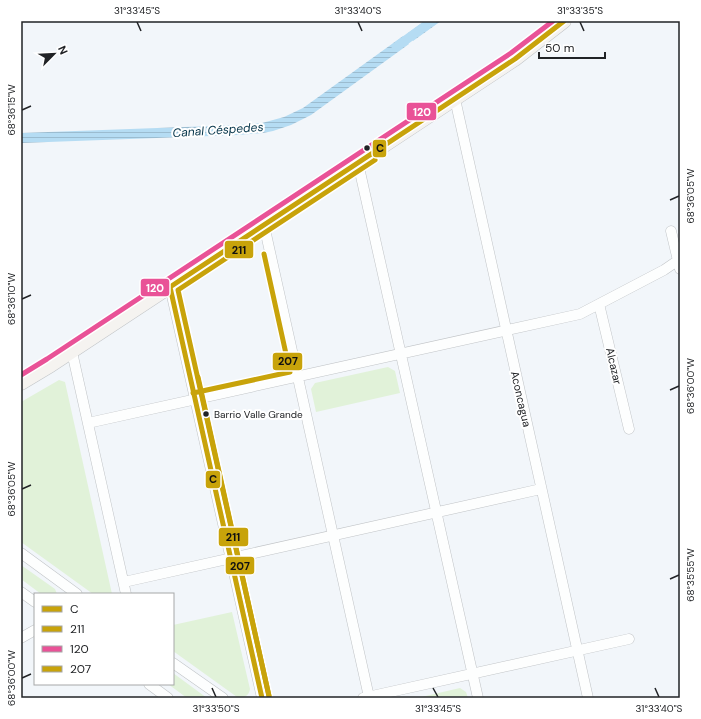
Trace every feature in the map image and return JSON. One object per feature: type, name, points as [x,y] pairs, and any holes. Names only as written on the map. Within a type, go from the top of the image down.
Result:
[{"type":"street","points":[[21,383],[72,352],[515,59],[564,21]]},
{"type":"street","name":"Aconcagua","points":[[455,99],[588,698]]},
{"type":"street","points":[[358,163],[478,698]]},
{"type":"street","points":[[264,225],[333,536],[366,697],[629,639]]},
{"type":"street","points":[[88,423],[580,314],[679,263],[671,232]]},
{"type":"street","points":[[170,287],[262,698]]},
{"type":"street","name":"Alcazar","points":[[599,304],[628,429]]},
{"type":"street","points":[[72,352],[126,593]]},
{"type":"street","points":[[124,582],[541,489]]},
{"type":"street","points":[[21,553],[76,593]]},
{"type":"street","points":[[21,592],[34,601]]},
{"type":"street","points":[[21,638],[34,631]]},
{"type":"street","points":[[174,663],[223,698]]},
{"type":"street","points":[[150,685],[168,698]]},
{"type":"green space","points":[[388,367],[395,371],[400,393],[316,412],[311,389],[315,383]]},
{"type":"green space","points":[[59,380],[65,382],[112,593],[92,593],[21,542],[21,402]]},
{"type":"green space","points":[[21,565],[55,589],[57,593],[40,593],[21,579]]},
{"type":"green space","points":[[232,612],[250,689],[247,695],[241,698],[237,697],[174,652],[174,625]]},
{"type":"green space","points":[[174,674],[207,698],[187,698],[169,685],[174,685]]},
{"type":"green space","points":[[460,688],[466,692],[468,698],[417,698]]},
{"type":"water","points":[[425,21],[441,21],[413,41],[408,33]]},
{"type":"water","points":[[403,36],[409,44],[311,115],[291,125],[273,131],[238,135],[21,143],[21,133],[239,125],[262,123],[284,117],[303,108]]},
{"type":"waterway","name":"Canal Céspedes","points":[[396,47],[432,21]]},
{"type":"transit line","name":"120","points":[[21,375],[511,53],[553,21]]},
{"type":"transit line","name":"C","points":[[262,698],[170,287],[515,59],[564,21]]},
{"type":"transit line","name":"211","points":[[269,696],[178,290],[375,160]]},
{"type":"transit line","name":"207","points":[[193,393],[290,372],[264,254]]},
{"type":"transit line","name":"207","points":[[198,377],[269,696]]},
{"type":"place","name":"Barrio Valle Grande","points":[[206,414]]}]
